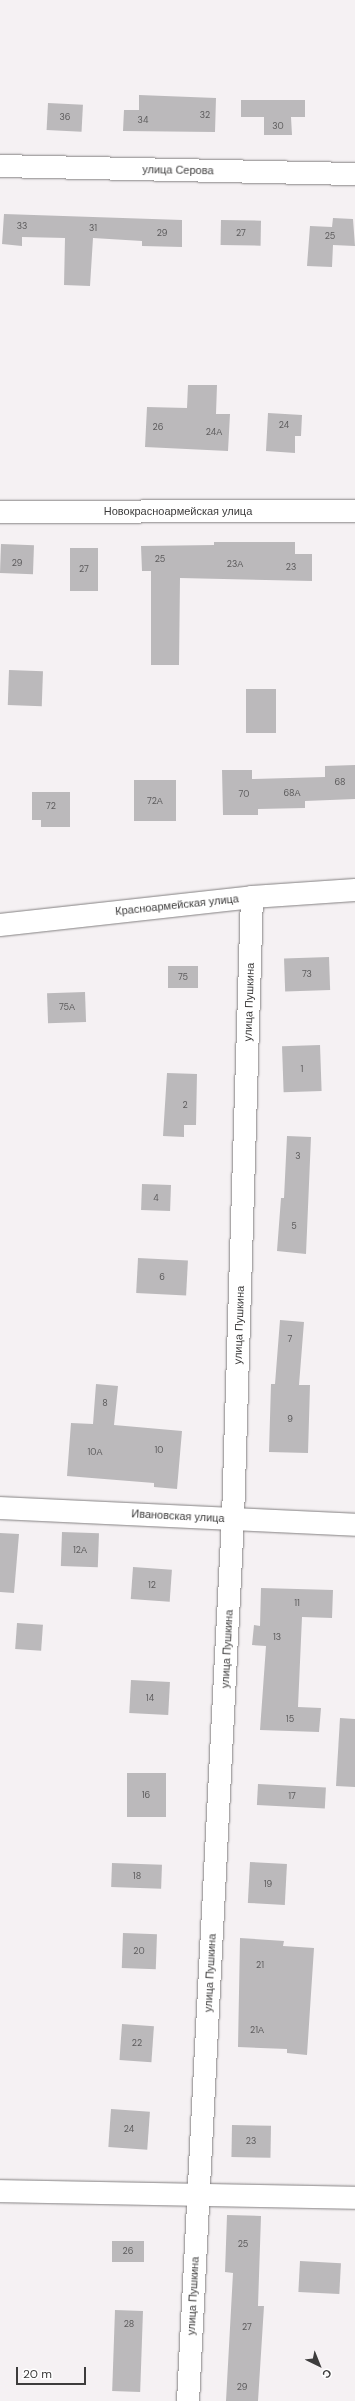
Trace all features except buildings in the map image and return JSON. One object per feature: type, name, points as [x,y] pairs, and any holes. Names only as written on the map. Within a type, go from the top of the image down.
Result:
[{"type":"street","name":"улица Серова","points":[[0,166],[355,174]]},
{"type":"street","name":"Новокрасноармейская улица","points":[[0,512],[355,511]]},
{"type":"street","name":"Красноармейская улица","points":[[0,925],[252,897],[355,890]]},
{"type":"street","name":"улица Пушкина","points":[[188,2401],[233,1518],[252,897]]},
{"type":"street","name":"Ивановская улица","points":[[0,1508],[233,1518],[355,1526]]},
{"type":"street","points":[[0,2191],[355,2198]]}]
